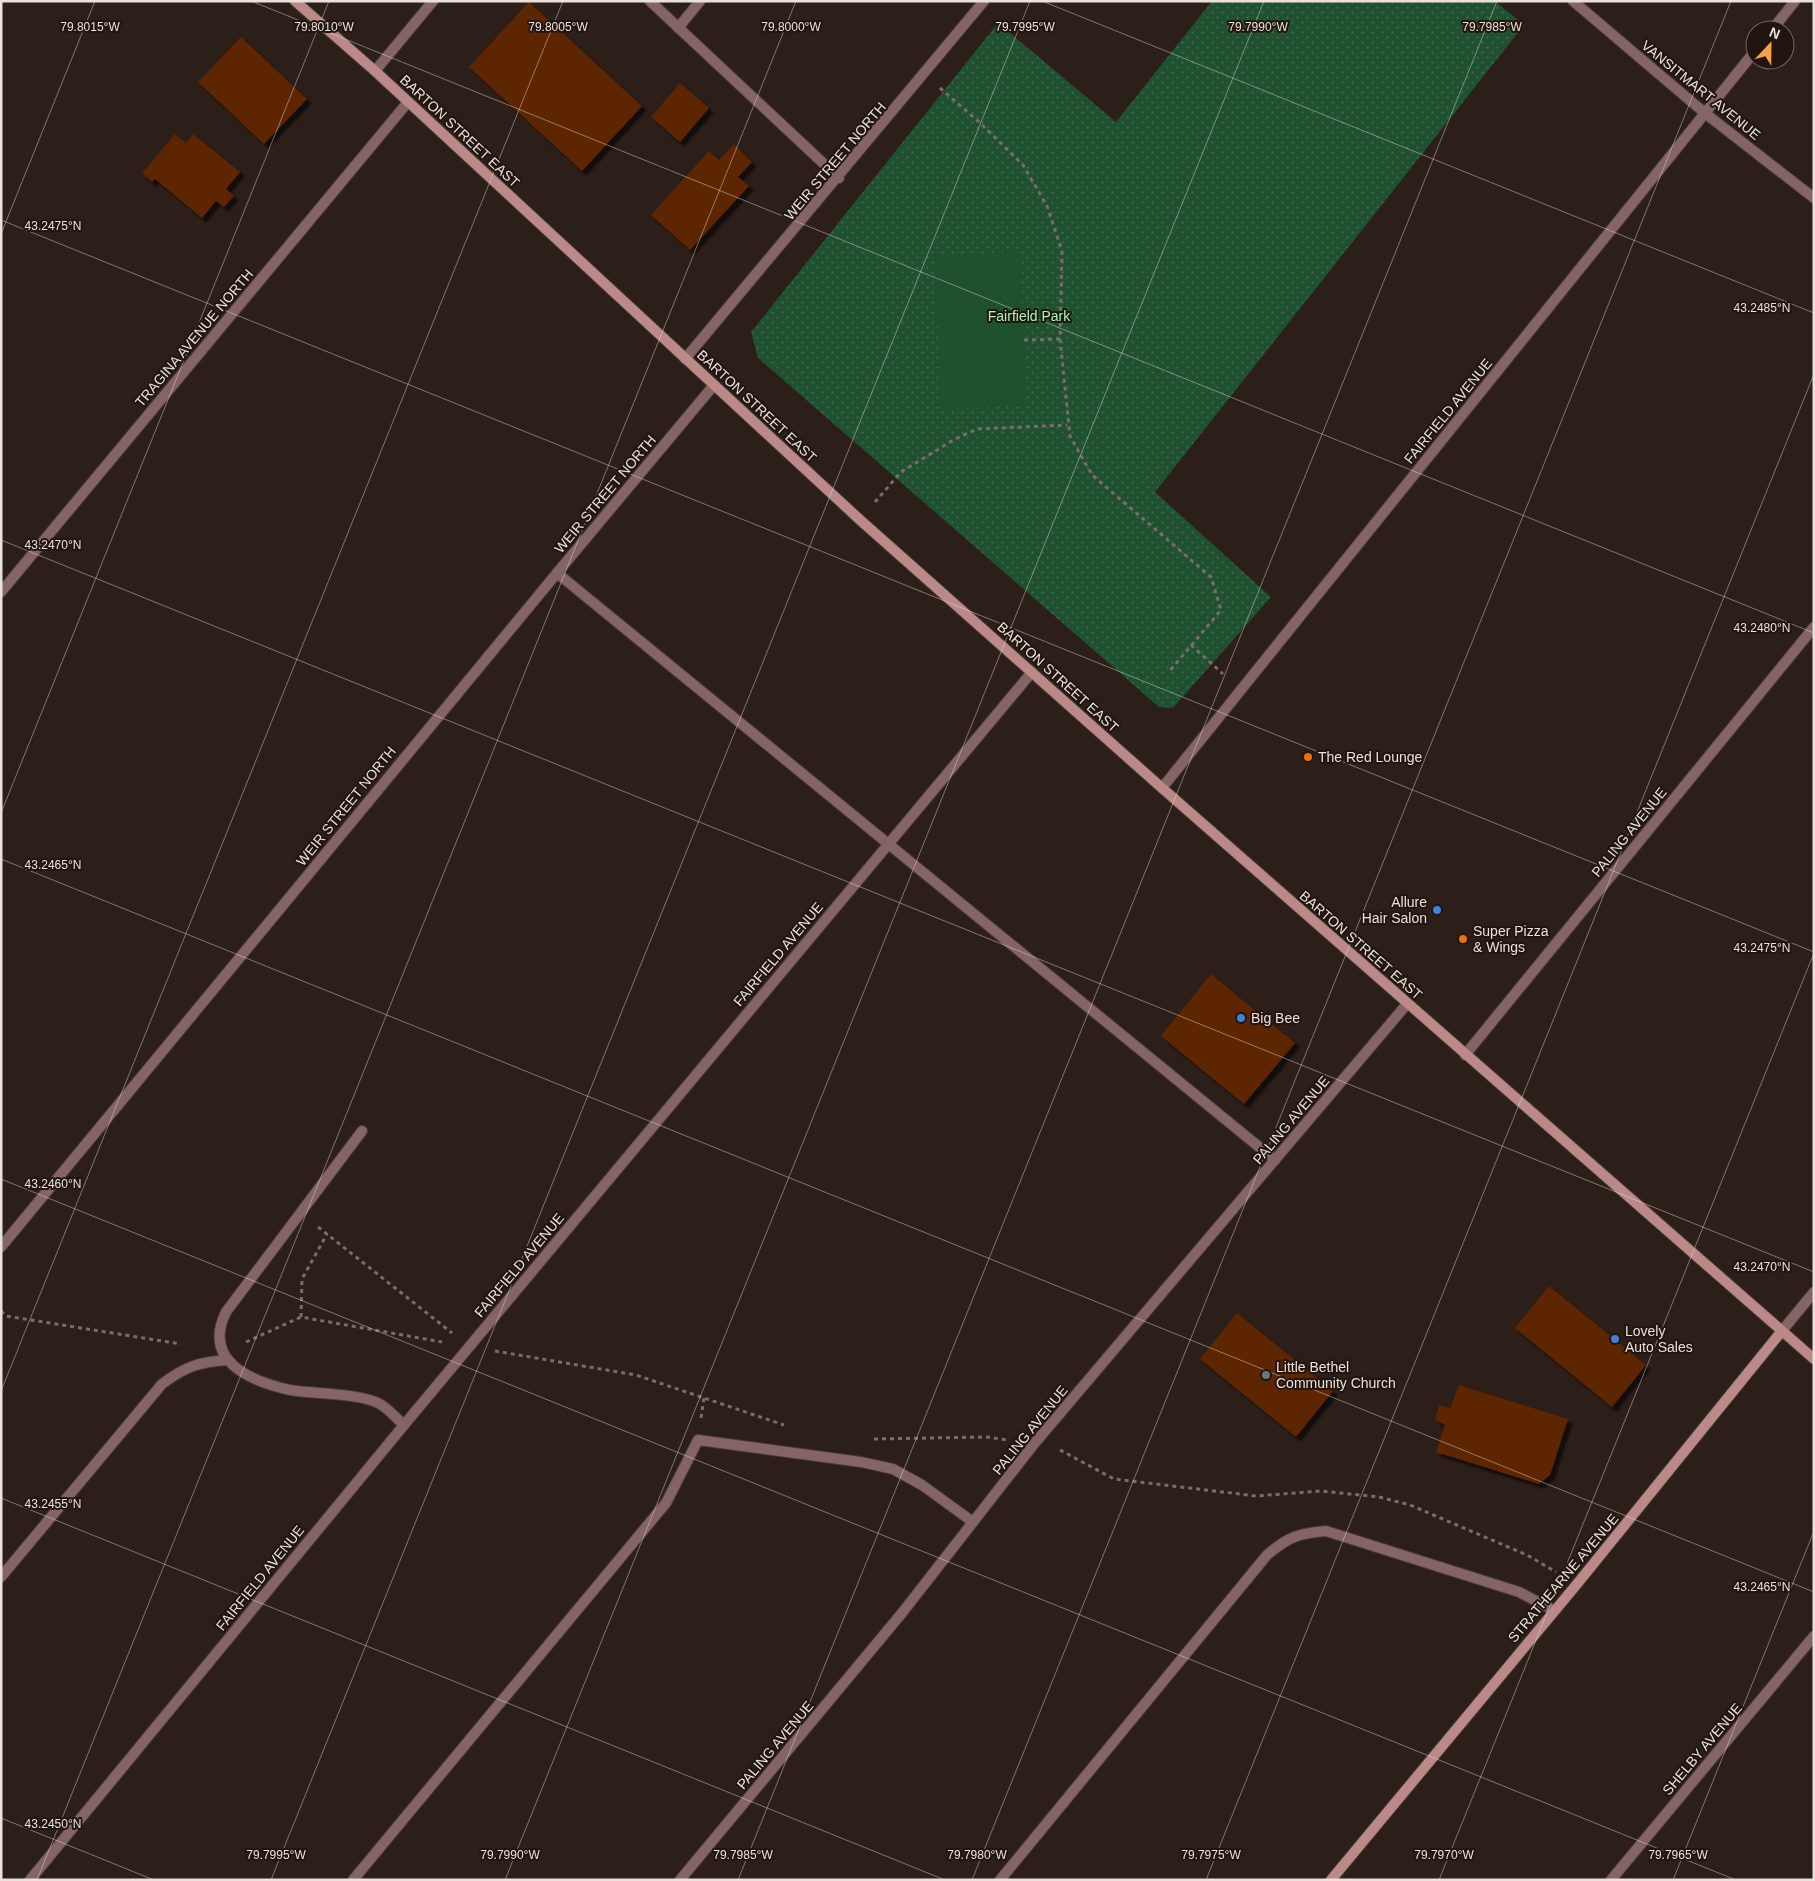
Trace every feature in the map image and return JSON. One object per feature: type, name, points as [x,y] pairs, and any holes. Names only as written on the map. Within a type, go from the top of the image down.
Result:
[{"type":"main road","name":"BARTON STREET EAST","points":[[295,1],[376,72],[859,519],[1407,1004],[1814,1360]]},
{"type":"main road","name":"STRATHEARNE AVENUE","points":[[1331,1880],[1553,1610],[1578,1584],[1781,1332]]},
{"type":"street","points":[[376,72],[433,1]]},
{"type":"street","points":[[650,1],[839,178]]},
{"type":"street","points":[[678,28],[700,1]]},
{"type":"street","name":"WEIR STREET NORTH","points":[[685,359],[839,178],[984,1]]},
{"type":"street","name":"VANSITMART AVENUE","points":[[1573,1],[1706,114],[1814,198]]},
{"type":"street","points":[[1780,20],[1795,1]]},
{"type":"street","name":"FAIRFIELD AVENUE","points":[[1162,788],[1745,64]]},
{"type":"street","name":"TRAGINA AVENUE NORTH","points":[[1,592],[408,102]]},
{"type":"street","name":"WEIR STREET NORTH","points":[[1,1247],[556,573],[714,385]]},
{"type":"street","points":[[556,573],[1275,1160]]},
{"type":"street","name":"PALING AVENUE","points":[[1465,1055],[1814,627]]},
{"type":"street","name":"FAIRFIELD AVENUE","points":[[30,1880],[404,1425],[1032,672]]},
{"type":"street","name":"PALING AVENUE","points":[[680,1880],[902,1613],[1034,1444],[1407,1004]]},
{"type":"street","points":[[362,1131],[226,1312],[220,1324],[218,1336],[220,1349],[227,1360],[244,1373],[290,1390],[378,1403],[404,1425]]},
{"type":"street","name":"STRATHEARNE AVENUE","points":[[1781,1332],[1814,1292]]},
{"type":"street","points":[[1,1578],[162,1384],[181,1370],[203,1362],[227,1360]]},
{"type":"street","points":[[353,1880],[666,1504],[698,1440],[861,1462],[893,1469],[922,1485],[973,1522]]},
{"type":"street","points":[[1000,1880],[1267,1555],[1284,1541],[1304,1532],[1326,1531],[1519,1592],[1553,1610]]},
{"type":"street","name":"SHELBY AVENUE","points":[[1611,1880],[1814,1636]]},
{"type":"path","points":[[924,75],[979,122],[1023,165],[1047,206],[1062,251],[1060,339],[1067,425],[1070,436],[1092,475],[1211,577],[1221,610],[1168,673]]},
{"type":"path","points":[[1024,340],[1060,339]]},
{"type":"path","points":[[859,519],[902,472],[955,439],[977,429],[1067,425]]},
{"type":"path","points":[[1191,645],[1240,690]]},
{"type":"path","points":[[301,1214],[469,1347]]},
{"type":"path","points":[[301,1317],[302,1279],[327,1234]]},
{"type":"path","points":[[1,1311],[6,1316],[220,1349],[240,1344],[301,1317],[636,1375],[789,1426]]},
{"type":"path","points":[[870,1439],[987,1437],[1034,1444],[1066,1452],[1114,1479],[1256,1496],[1321,1491],[1380,1497],[1410,1505],[1526,1555],[1578,1584]]},
{"type":"green space","name":"Fairfield Park","points":[[1212,1],[1495,1],[1524,25],[1155,492],[1271,597],[1173,708],[1159,707],[758,358],[751,332],[998,23],[1116,122]]},
{"type":"green space","points":[[1021,252],[1026,406],[941,409],[935,255]]},
{"type":"building","points":[[529,2],[642,106],[582,171],[469,67]]},
{"type":"building","points":[[241,37],[307,99],[264,144],[198,82]]},
{"type":"building","points":[[680,83],[709,108],[680,142],[651,117]]},
{"type":"building","points":[[175,134],[186,143],[193,134],[240,172],[226,189],[234,196],[224,207],[216,201],[202,218],[155,179],[152,182],[142,173]]},
{"type":"building","points":[[734,144],[752,162],[738,177],[749,186],[690,250],[651,215],[709,151],[719,160]]},
{"type":"building","points":[[1211,974],[1295,1043],[1244,1104],[1161,1036]]},
{"type":"building","points":[[1549,1286],[1646,1365],[1612,1407],[1515,1328]]},
{"type":"building","name":"Little Bethel Community Church","points":[[1237,1313],[1333,1391],[1296,1437],[1200,1359]]},
{"type":"building","points":[[1459,1385],[1568,1419],[1550,1475],[1539,1484],[1436,1452],[1445,1425],[1435,1420],[1439,1405],[1450,1408]]},
{"type":"place","name":"The Red Lounge","points":[[1308,757]]},
{"type":"place","name":"Allure Hair Salon","points":[[1437,910]]},
{"type":"place","name":"Super Pizza & Wings","points":[[1463,939]]},
{"type":"place","name":"Big Bee","points":[[1241,1018]]},
{"type":"place","name":"Lovely Auto Sales","points":[[1615,1339]]},
{"type":"place","name":"Little Bethel Community Church","points":[[1266,1375]]}]
